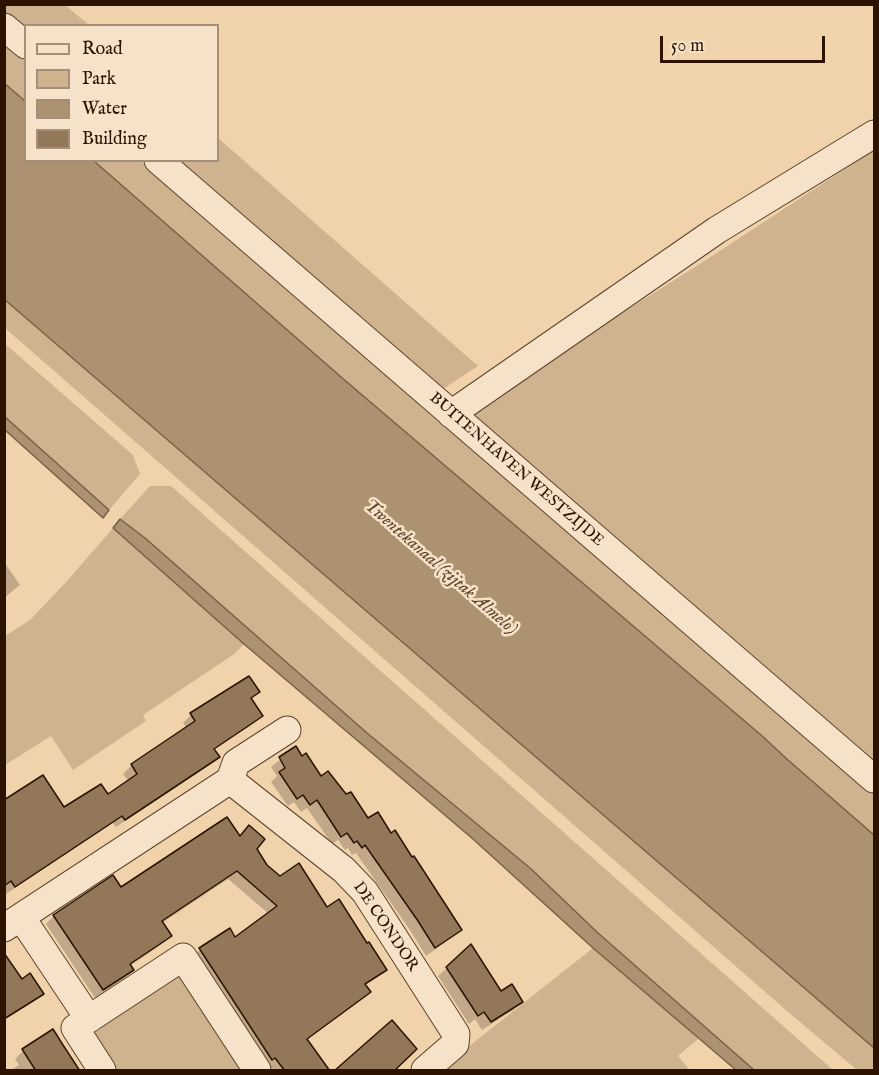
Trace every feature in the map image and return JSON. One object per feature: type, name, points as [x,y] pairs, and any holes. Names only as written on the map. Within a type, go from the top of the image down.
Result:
[{"type":"street","points":[[4,27],[24,43]]},
{"type":"street","points":[[451,414],[717,230],[874,134]]},
{"type":"street","name":"BUITENHAVEN WESTZIJDE","points":[[161,162],[874,779]]},
{"type":"street","points":[[89,1019],[13,923],[230,780],[236,763],[287,730]]},
{"type":"street","name":"DE CONDOR","points":[[230,780],[344,870],[365,892],[456,1034],[455,1044],[425,1071]]},
{"type":"street","points":[[102,1071],[75,1028],[183,957],[257,1071]]},
{"type":"green space","points":[[5,5],[65,5],[88,24],[24,24],[24,29],[5,11]]},
{"type":"green space","points":[[4,42],[24,59],[24,100],[5,83]]},
{"type":"green space","points":[[219,139],[478,366],[443,389],[178,162],[219,162]]},
{"type":"green space","points":[[874,150],[874,764],[468,411]]},
{"type":"green space","points":[[95,162],[142,162],[746,680],[764,700],[874,794],[874,835],[761,735],[341,377]]},
{"type":"green space","points":[[4,300],[874,1048],[874,1070],[857,1070],[787,1011],[5,328]]},
{"type":"green space","points":[[4,343],[133,455],[140,474],[109,510],[5,417]]},
{"type":"green space","points":[[150,486],[171,486],[833,1070],[754,1070],[598,933],[530,868],[367,733],[145,538],[120,519]]},
{"type":"green space","points":[[113,528],[244,644],[234,654],[143,715],[146,721],[73,770],[51,736],[5,765],[5,636],[30,620]]},
{"type":"green space","points":[[593,948],[699,1038],[678,1056],[690,1070],[439,1070]]},
{"type":"green space","points":[[181,965],[249,1070],[109,1070],[83,1031]]},
{"type":"water","name":"Twentekanaal (zijtak Almelo)","points":[[4,83],[24,100],[24,162],[95,162],[341,377],[761,735],[874,835],[874,1048],[5,300]]},
{"type":"water","points":[[5,417],[109,510],[103,518],[5,430]]},
{"type":"water","points":[[120,519],[145,538],[367,733],[530,868],[598,933],[754,1070],[736,1070],[593,948],[473,839],[244,644],[113,528]]},
{"type":"building","points":[[249,676],[260,692],[251,698],[263,716],[214,749],[220,757],[125,820],[122,816],[15,887],[11,881],[4,886],[4,800],[43,775],[64,807],[101,784],[108,794],[137,774],[131,764],[195,721],[190,713]]},
{"type":"building","points":[[296,746],[302,756],[306,753],[321,776],[328,771],[346,794],[351,792],[368,818],[378,812],[391,833],[395,830],[462,930],[435,948],[365,845],[362,848],[357,841],[354,843],[347,833],[341,837],[317,800],[310,805],[303,795],[297,799],[279,772],[285,768],[279,757]]},
{"type":"building","points":[[227,817],[240,836],[249,825],[265,839],[257,849],[267,865],[280,876],[299,863],[327,907],[339,899],[387,970],[365,984],[371,992],[307,1039],[330,1071],[285,1071],[275,1058],[272,1060],[199,948],[230,928],[235,937],[277,906],[237,871],[162,921],[172,936],[130,964],[134,970],[103,990],[53,915],[113,875],[121,887]]},
{"type":"building","points":[[471,944],[501,991],[512,984],[523,1002],[491,1022],[484,1012],[478,1016],[446,967]]},
{"type":"building","points":[[4,953],[22,979],[30,973],[44,994],[4,1019]]},
{"type":"building","points":[[392,1020],[417,1049],[394,1071],[334,1071]]},
{"type":"building","points":[[53,1029],[80,1071],[36,1071],[22,1049]]}]
